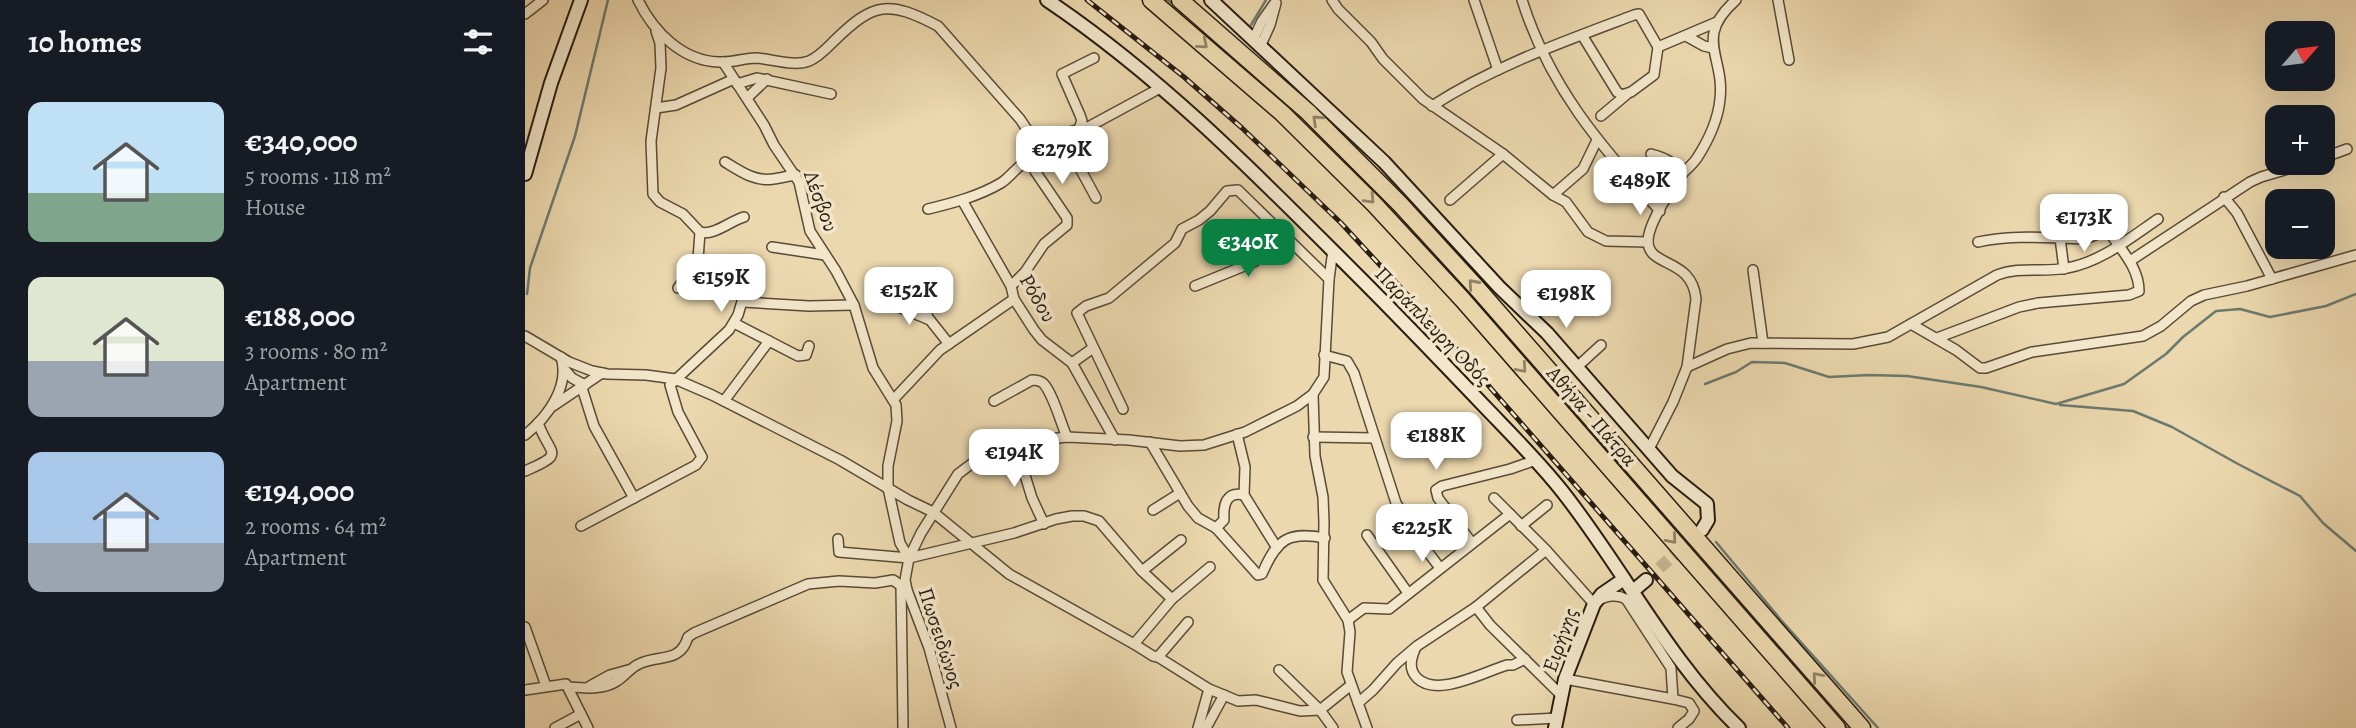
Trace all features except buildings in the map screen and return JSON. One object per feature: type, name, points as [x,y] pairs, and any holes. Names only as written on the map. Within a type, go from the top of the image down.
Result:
[{"type":"highway","name":"Αθήνα - Πάτρα","points":[[1151,0],[1289,119],[1374,204],[1474,313],[1837,728]]},
{"type":"highway","name":"Αθήνα - Πάτρα","points":[[1180,0],[1308,112],[1400,204],[1476,287],[1862,728]]},
{"type":"street","points":[[525,14],[543,0]]},
{"type":"street","points":[[525,174],[551,83],[581,0]]},
{"type":"street","points":[[638,0],[647,18],[667,40],[692,55],[709,61],[723,62],[758,58],[807,62],[823,52],[871,7],[886,2],[899,4],[926,17],[1020,119],[1039,156],[1035,171],[1067,218],[1067,225],[1044,244],[1025,272],[1011,286]]},
{"type":"street","name":"Παράπλευρη Οδός","points":[[1047,0],[1111,45],[1161,87],[1333,250],[1536,460],[1564,493],[1686,667],[1739,728]]},
{"type":"street","points":[[1210,0],[1384,162],[1499,287],[1539,325],[1672,476],[1707,504],[1708,520],[1702,530]]},
{"type":"street","points":[[1332,0],[1371,41],[1383,59],[1432,106],[1503,154],[1569,205],[1588,232],[1606,241],[1648,242]]},
{"type":"street","points":[[1474,0],[1498,70]]},
{"type":"street","points":[[1522,0],[1540,50],[1584,124],[1660,211]]},
{"type":"street","points":[[1649,449],[1687,367],[1696,299],[1693,283],[1683,271],[1657,257],[1648,242],[1660,211],[1701,150],[1718,113],[1721,87],[1713,36],[1717,22],[1736,0]]},
{"type":"street","points":[[1778,0],[1789,60]]},
{"type":"street","points":[[1256,44],[1270,25],[1276,1]]},
{"type":"street","points":[[1432,106],[1540,50],[1639,14],[1658,47],[1654,75],[1601,116]]},
{"type":"street","points":[[1658,47],[1717,22]]},
{"type":"street","points":[[655,29],[661,54],[651,155],[653,194],[660,202],[683,215],[700,232],[710,233],[731,220],[744,217]]},
{"type":"street","points":[[1582,35],[1617,92],[1626,95]]},
{"type":"street","points":[[1686,36],[1713,48]]},
{"type":"street","points":[[1079,128],[1080,115],[1062,76],[1065,71],[1094,58]]},
{"type":"street","name":"Λέσβου","points":[[723,62],[774,145],[796,175],[810,231],[853,305],[873,368],[893,400]]},
{"type":"street","points":[[656,108],[676,104],[751,78],[767,79],[831,94]]},
{"type":"street","points":[[747,98],[767,79]]},
{"type":"street","points":[[928,209],[962,200],[1002,183],[1026,161],[1058,148],[1066,133],[1090,126],[1161,87]]},
{"type":"street","points":[[1553,195],[1583,169],[1597,140]]},
{"type":"street","points":[[1061,144],[1070,150],[1096,198]]},
{"type":"street","points":[[2335,153],[2347,149]]},
{"type":"street","points":[[1651,153],[1671,162],[1682,175]]},
{"type":"street","points":[[1450,200],[1503,154]]},
{"type":"street","points":[[725,162],[758,178],[770,180],[796,175]]},
{"type":"street","points":[[2130,261],[2224,197],[2269,175]]},
{"type":"street","points":[[1123,409],[1079,317],[1079,310],[1109,298],[1175,243],[1182,229],[1203,218],[1227,191],[1238,190],[1329,279]]},
{"type":"street","points":[[2224,197],[2237,213],[2271,279]]},
{"type":"street","name":"Ρόδου","points":[[962,200],[1011,286],[1014,299],[1042,340],[1072,363],[1115,440]]},
{"type":"street","points":[[1687,367],[1738,345],[1862,343],[1888,337],[2008,271],[2064,269],[2096,259],[2158,219]]},
{"type":"street","points":[[1937,338],[2019,307],[2136,293],[2140,288],[2130,261],[2108,230],[2085,239],[2032,237],[1978,242]]},
{"type":"street","points":[[678,288],[698,259],[700,232]]},
{"type":"street","points":[[2060,238],[2064,269]]},
{"type":"street","points":[[1195,286],[1254,262],[1273,247],[1289,240]]},
{"type":"street","points":[[772,247],[825,256]]},
{"type":"street","points":[[909,558],[933,512],[963,469],[986,453],[1014,443],[1067,437],[1192,446],[1219,441],[1297,406],[1313,394],[1324,376],[1333,250]]},
{"type":"street","points":[[1911,324],[1937,338],[1980,368],[1986,368],[2032,352],[2143,336],[2161,326],[2191,301],[2204,295],[2271,279],[2354,254]]},
{"type":"street","points":[[581,526],[696,465],[702,457],[673,400],[670,385],[734,323],[746,288],[741,278],[698,259]]},
{"type":"street","points":[[1753,270],[1763,343]]},
{"type":"street","points":[[879,299],[928,319],[949,344]]},
{"type":"street","points":[[909,558],[900,543],[888,488],[887,466],[897,414],[893,400],[929,361],[949,344],[1014,299]]},
{"type":"street","points":[[925,301],[928,319]]},
{"type":"street","points":[[743,302],[853,305]]},
{"type":"street","points":[[734,323],[803,356],[809,346]]},
{"type":"street","points":[[525,336],[561,357],[602,373],[675,379],[841,460],[933,512],[1022,582],[1158,657],[1209,689],[1238,701],[1256,700],[1291,710],[1311,712],[1320,710],[1350,685]]},
{"type":"street","points":[[724,401],[769,341]]},
{"type":"street","points":[[1577,367],[1601,345]]},
{"type":"street","points":[[1072,363],[1093,348]]},
{"type":"street","points":[[1324,355],[1340,358],[1350,366],[1402,515],[1440,568]]},
{"type":"street","points":[[561,357],[565,370],[584,386],[594,426],[634,498]]},
{"type":"street","points":[[553,406],[565,370]]},
{"type":"street","points":[[525,435],[553,406],[602,373]]},
{"type":"street","points":[[994,401],[1032,380],[1037,380],[1043,383],[1048,391],[1067,437]]},
{"type":"street","points":[[1313,394],[1313,438],[1323,497],[1323,580],[1348,620],[1350,632],[1347,672],[1367,728]]},
{"type":"street","points":[[525,471],[550,459],[553,454],[538,423]]},
{"type":"street","points":[[1237,434],[1245,467],[1244,495],[1277,548]]},
{"type":"street","points":[[1313,438],[1374,438]]},
{"type":"street","points":[[1150,442],[1198,518],[1216,528],[1258,575],[1262,574],[1281,543],[1296,534],[1325,538]]},
{"type":"street","points":[[1014,443],[1032,498],[1044,524]]},
{"type":"street","points":[[1472,543],[1438,498],[1436,490],[1442,486],[1536,460]]},
{"type":"street","points":[[1153,510],[1180,493]]},
{"type":"street","points":[[1216,528],[1224,520],[1225,500],[1237,494],[1244,495]]},
{"type":"street","points":[[1494,498],[1595,602],[1608,596],[1626,599],[1671,668],[1673,699]]},
{"type":"street","points":[[1521,526],[1547,505]]},
{"type":"street","points":[[1348,620],[1364,608],[1389,609],[1510,514]]},
{"type":"street","points":[[838,539],[839,552],[909,558],[1072,516],[1094,518],[1142,571],[1172,599]]},
{"type":"street","points":[[1367,535],[1408,593]]},
{"type":"street","points":[[1142,571],[1181,540]]},
{"type":"street","points":[[1358,703],[1417,646],[1476,607],[1546,550]]},
{"type":"street","name":"Πωσειδώνος","points":[[909,558],[904,588],[929,648],[951,728]]},
{"type":"street","points":[[1134,644],[1172,599],[1210,567]]},
{"type":"street","name":"Ειρήνης","points":[[1556,723],[1565,679],[1595,602],[1625,579]]},
{"type":"street","points":[[525,690],[561,684],[569,687],[603,687],[615,683],[630,669],[644,662],[673,656],[685,646],[688,637],[694,633],[808,584],[839,580],[875,583],[893,580],[904,588],[903,728]]},
{"type":"street","points":[[1633,591],[1646,580]]},
{"type":"street","points":[[1476,607],[1490,625],[1561,695]]},
{"type":"street","points":[[1158,657],[1188,622]]},
{"type":"street","points":[[525,627],[546,687]]},
{"type":"street","points":[[1417,646],[1411,670],[1419,680],[1433,686],[1447,686],[1525,659]]},
{"type":"street","points":[[1279,670],[1320,710],[1333,728]]},
{"type":"street","points":[[1565,679],[1689,703],[1694,710],[1685,724],[1673,727]]},
{"type":"street","points":[[569,687],[588,728]]},
{"type":"street","points":[[1198,728],[1209,689]]},
{"type":"street","points":[[1206,728],[1224,695]]},
{"type":"street","points":[[555,728],[581,714]]},
{"type":"street","points":[[1517,720],[1556,723]]},
{"type":"green space","points":[[1162,0],[1168,0],[1289,104],[1369,182],[1483,306],[1852,728],[1847,728],[1479,308],[1367,185],[1286,108]]},
{"type":"waterway","points":[[527,294],[530,268],[575,136],[608,0]]},
{"type":"waterway","points":[[1251,25],[1266,0]]},
{"type":"waterway","points":[[1705,384],[1736,372],[1752,362],[1785,363],[1829,377],[1907,376],[1981,387],[2056,404],[2124,384],[2166,354],[2216,311],[2240,309],[2270,317],[2326,306],[2356,294]]},
{"type":"waterway","points":[[2060,405],[2133,411],[2172,427],[2300,496],[2323,523],[2356,551]]},
{"type":"waterway","points":[[1716,542],[1781,620],[1878,728]]},
{"type":"tunnel","points":[[1646,580],[1686,544]]},
{"type":"railway","points":[[1087,0],[1184,77],[1242,128],[1341,223],[1438,328],[1788,728]]}]
